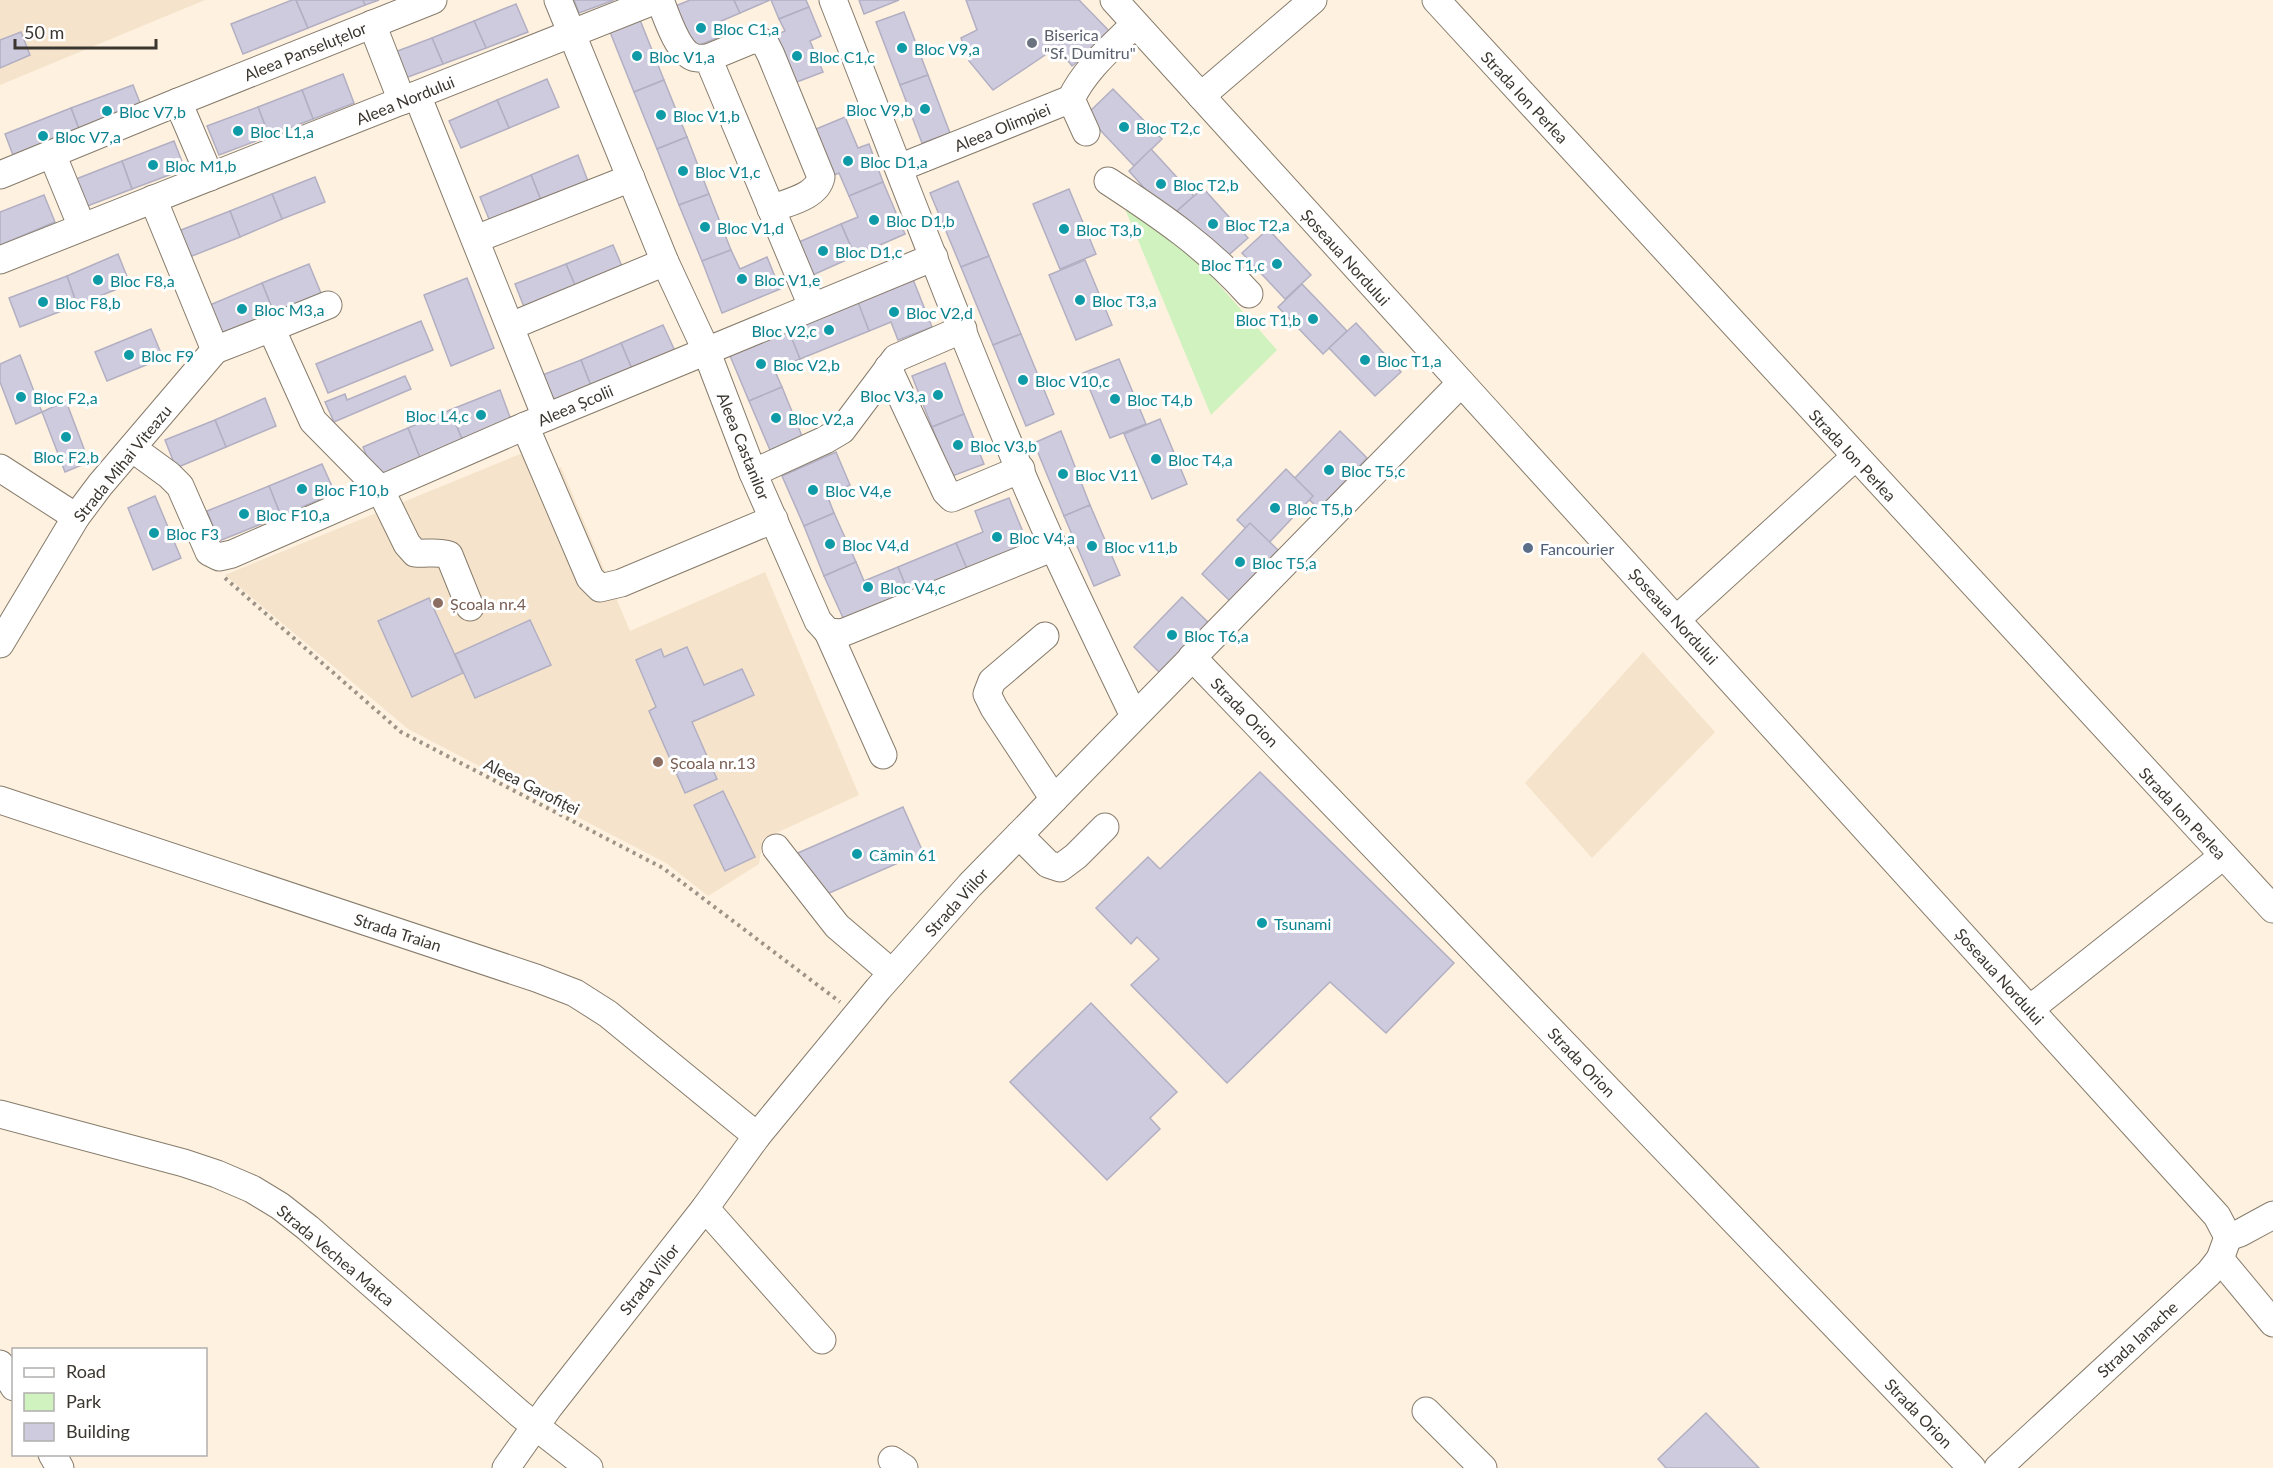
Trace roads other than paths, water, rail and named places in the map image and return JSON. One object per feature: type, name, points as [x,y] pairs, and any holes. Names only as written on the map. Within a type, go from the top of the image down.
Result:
[{"type":"street","name":"Aleea Panseluțelor","points":[[0,175],[433,0]]},
{"type":"street","points":[[558,0],[572,34]]},
{"type":"street","points":[[658,0],[671,29],[684,50],[693,57],[708,58],[754,39],[765,43],[820,177],[819,185],[814,191],[771,209]]},
{"type":"street","name":"Aleea Nordului","points":[[0,260],[658,0]]},
{"type":"street","points":[[833,0],[963,330],[1021,469],[1054,547],[1134,716]]},
{"type":"street","name":"Șoseaua Nordului","points":[[1114,0],[2217,1216],[2224,1248],[2273,1323]]},
{"type":"street","points":[[1201,96],[1313,0]]},
{"type":"street","name":"Strada Ion Perlea","points":[[1436,0],[2273,909]]},
{"type":"street","points":[[372,24],[476,239],[511,326],[535,422],[590,578],[600,588],[621,583],[774,519]]},
{"type":"street","name":"Aleea Olimpiei","points":[[899,168],[1071,99],[1078,85],[1094,66],[1136,24]]},
{"type":"street","name":"Aleea Castanilor","points":[[572,34],[665,262],[706,350],[753,473],[818,621],[828,632],[883,755]]},
{"type":"street","points":[[708,58],[812,306]]},
{"type":"street","name":"Aleea Olimpiei","points":[[1071,99],[1086,132]]},
{"type":"street","points":[[178,102],[210,177]]},
{"type":"street","points":[[52,154],[82,227]]},
{"type":"street","points":[[476,239],[631,178]]},
{"type":"street","points":[[1108,181],[1169,221],[1223,265],[1249,294]]},
{"type":"street","points":[[153,199],[215,350],[328,305]]},
{"type":"street","name":"Aleea Școlii","points":[[132,448],[180,486],[209,552],[219,557],[232,554],[535,422],[934,257]]},
{"type":"street","points":[[511,326],[665,262]]},
{"type":"street","points":[[271,328],[313,421],[380,489],[407,544],[415,553],[426,554],[438,551],[449,555],[470,607]]},
{"type":"street","points":[[753,473],[842,430],[897,358],[963,330]]},
{"type":"street","name":"Strada Mihai Viteazu","points":[[0,644],[76,517],[100,485],[215,350]]},
{"type":"street","points":[[888,368],[946,492],[952,498],[1021,469]]},
{"type":"street","name":"Strada Viilor","points":[[506,1468],[535,1426],[705,1208],[757,1136],[892,973],[970,885],[1461,383]]},
{"type":"street","points":[[1677,619],[1855,457]]},
{"type":"street","points":[[0,468],[76,517]]},
{"type":"street","points":[[828,632],[842,633],[1054,547]]},
{"type":"street","points":[[1045,636],[992,681],[987,694],[1054,799]]},
{"type":"street","name":"Strada Orion","points":[[1192,657],[1972,1468]]},
{"type":"street","name":"Strada Traian","points":[[0,800],[536,978],[575,993],[608,1014],[757,1136]]},
{"type":"street","points":[[1019,835],[1048,864],[1060,867],[1076,856],[1105,827]]},
{"type":"street","points":[[776,848],[837,926],[892,973]]},
{"type":"street","points":[[2030,1009],[2223,856]]},
{"type":"street","name":"Strada Vechea Matca","points":[[0,1114],[184,1163],[252,1189],[280,1206],[308,1228],[535,1426],[590,1468]]},
{"type":"street","points":[[705,1208],[822,1340]]},
{"type":"street","name":"Strada Ianache","points":[[1998,1468],[2209,1273],[2224,1248],[2240,1233],[2273,1215]]},
{"type":"street","points":[[0,1364],[12,1384]]},
{"type":"street","points":[[1426,1411],[1483,1468]]},
{"type":"place","name":"Bloc C1,a","points":[[701,28]]},
{"type":"place","name":"Biserica \"Sf. Dumitru\"","points":[[1032,43]]},
{"type":"place","name":"Bloc V9,a","points":[[902,48]]},
{"type":"place","name":"Bloc V1,a","points":[[637,56]]},
{"type":"place","name":"Bloc C1,c","points":[[797,56]]},
{"type":"place","name":"Bloc V9,b","points":[[925,109]]},
{"type":"place","name":"Bloc V7,b","points":[[107,111]]},
{"type":"place","name":"Bloc V1,b","points":[[661,115]]},
{"type":"place","name":"Bloc T2,c","points":[[1124,127]]},
{"type":"place","name":"Bloc L1,a","points":[[238,131]]},
{"type":"place","name":"Bloc V7,a","points":[[43,136]]},
{"type":"place","name":"Bloc D1,a","points":[[848,161]]},
{"type":"place","name":"Bloc M1,b","points":[[153,165]]},
{"type":"place","name":"Bloc V1,c","points":[[683,171]]},
{"type":"place","name":"Bloc T2,b","points":[[1161,184]]},
{"type":"place","name":"Bloc D1,b","points":[[874,220]]},
{"type":"place","name":"Bloc T2,a","points":[[1213,224]]},
{"type":"place","name":"Bloc V1,d","points":[[705,227]]},
{"type":"place","name":"Bloc T3,b","points":[[1064,229]]},
{"type":"place","name":"Bloc D1,c","points":[[823,251]]},
{"type":"place","name":"Bloc T1,c","points":[[1277,264]]},
{"type":"place","name":"Bloc V1,e","points":[[742,279]]},
{"type":"place","name":"Bloc F8,a","points":[[98,280]]},
{"type":"place","name":"Bloc T3,a","points":[[1080,300]]},
{"type":"place","name":"Bloc F8,b","points":[[43,302]]},
{"type":"place","name":"Bloc M3,a","points":[[242,309]]},
{"type":"place","name":"Bloc V2,d","points":[[894,312]]},
{"type":"place","name":"Bloc T1,b","points":[[1313,319]]},
{"type":"place","name":"Bloc V2,c","points":[[829,330]]},
{"type":"place","name":"Bloc F9","points":[[129,355]]},
{"type":"place","name":"Bloc T1,a","points":[[1365,360]]},
{"type":"place","name":"Bloc V2,b","points":[[761,364]]},
{"type":"place","name":"Bloc V10,c","points":[[1023,380]]},
{"type":"place","name":"Bloc V3,a","points":[[938,395]]},
{"type":"place","name":"Bloc F2,a","points":[[21,397]]},
{"type":"place","name":"Bloc T4,b","points":[[1115,399]]},
{"type":"place","name":"Bloc L4,c","points":[[481,415]]},
{"type":"place","name":"Bloc V2,a","points":[[776,418]]},
{"type":"place","name":"Bloc F2,b","points":[[66,437]]},
{"type":"place","name":"Bloc V3,b","points":[[958,445]]},
{"type":"place","name":"Bloc T4,a","points":[[1156,459]]},
{"type":"place","name":"Bloc T5,c","points":[[1329,470]]},
{"type":"place","name":"Bloc V11","points":[[1063,474]]},
{"type":"place","name":"Bloc F10,b","points":[[302,489]]},
{"type":"place","name":"Bloc V4,e","points":[[813,490]]},
{"type":"place","name":"Bloc T5,b","points":[[1275,508]]},
{"type":"place","name":"Bloc F10,a","points":[[244,514]]},
{"type":"place","name":"Bloc F3","points":[[154,533]]},
{"type":"place","name":"Bloc V4,a","points":[[997,537]]},
{"type":"place","name":"Bloc V4,d","points":[[830,544]]},
{"type":"place","name":"Bloc v11,b","points":[[1092,546]]},
{"type":"place","name":"Fancourier","points":[[1528,548]]},
{"type":"place","name":"Bloc T5,a","points":[[1240,562]]},
{"type":"place","name":"Bloc V4,c","points":[[868,587]]},
{"type":"place","name":"Școala nr.4","points":[[438,603]]},
{"type":"place","name":"Bloc T6,a","points":[[1172,635]]},
{"type":"place","name":"Școala nr.13","points":[[658,762]]},
{"type":"place","name":"Cămin 61","points":[[857,854]]},
{"type":"place","name":"Tsunami","points":[[1262,923]]}]
